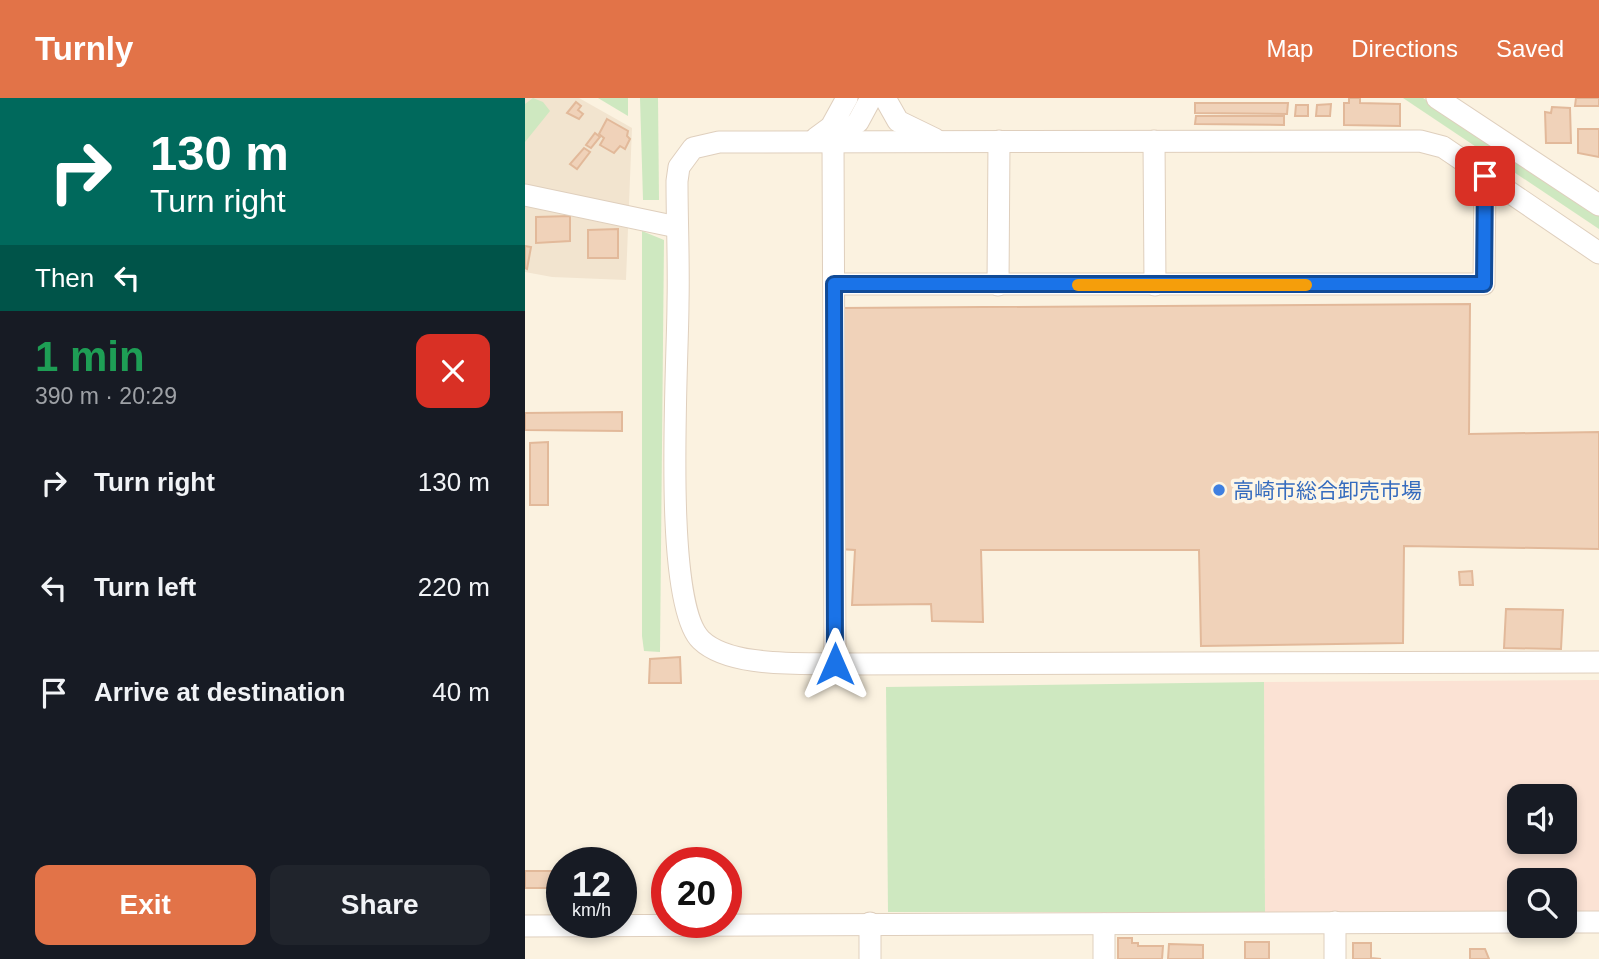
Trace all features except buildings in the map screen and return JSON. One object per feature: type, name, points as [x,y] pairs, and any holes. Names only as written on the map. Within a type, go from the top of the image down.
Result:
[{"type":"street","points":[[885,98],[898,121],[938,141]]},
{"type":"street","points":[[1437,98],[1599,205]]},
{"type":"street","points":[[861,101],[875,125],[892,141]]},
{"type":"street","points":[[811,141],[831,128],[861,101]]},
{"type":"street","points":[[833,141],[858,121],[861,101]]},
{"type":"street","points":[[833,141],[835,664]]},
{"type":"street","points":[[998,285],[999,141]]},
{"type":"street","points":[[1154,141],[1155,285]]},
{"type":"street","points":[[1599,253],[1443,147],[1420,141],[719,142],[693,148],[679,167],[676,530],[689,622],[700,639],[734,657],[835,664],[1599,662]]},
{"type":"street","points":[[834,284],[1484,284],[1485,176]]},
{"type":"street","points":[[525,195],[677,227]]},
{"type":"street","points":[[1335,922],[1335,959]]},
{"type":"street","points":[[525,926],[1507,922]]},
{"type":"street","points":[[1577,922],[1599,922]]},
{"type":"street","points":[[870,923],[870,959]]},
{"type":"street","points":[[1104,924],[1104,959]]},
{"type":"shaded area","points":[[525,98],[579,98],[632,128],[626,280],[552,277],[525,272]]},
{"type":"shaded area","points":[[1599,680],[1599,911],[1577,911],[1577,868],[1507,868],[1507,911],[1265,912],[1264,682]]},
{"type":"green space","points":[[533,98],[543,102],[550,111],[525,142],[525,104]]},
{"type":"green space","points":[[598,98],[628,98],[628,116]]},
{"type":"green space","points":[[640,98],[658,98],[659,200],[643,200]]},
{"type":"green space","points":[[1403,98],[1423,98],[1599,213],[1599,229]]},
{"type":"green space","points":[[642,231],[664,240],[660,652],[644,651],[642,636]]},
{"type":"green space","points":[[1264,682],[1265,912],[888,912],[886,687]]},
{"type":"slow traffic","points":[[1078,285],[1306,285]]},
{"type":"place","name":"高崎市総合卸売市場","points":[[1219,490]]},
{"type":"route","points":[[835,664],[834,284],[1484,284],[1485,176]]}]
